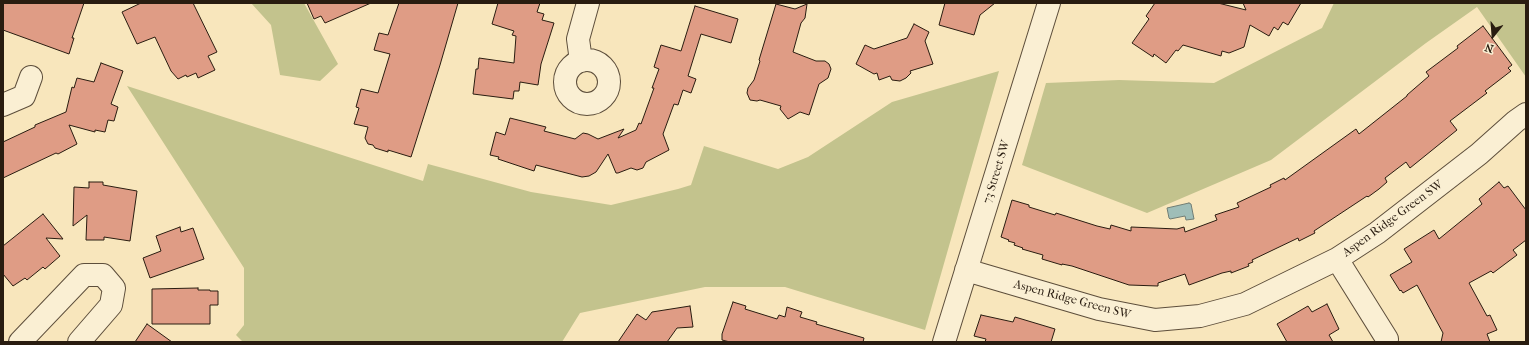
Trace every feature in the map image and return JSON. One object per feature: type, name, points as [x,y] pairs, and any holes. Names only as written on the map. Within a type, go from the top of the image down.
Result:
[{"type":"street","points":[[581,61],[578,39],[588,3]]},
{"type":"street","name":"73 Street SW","points":[[944,342],[1049,3]]},
{"type":"street","points":[[3,106],[24,96],[31,77]]},
{"type":"street","name":"Aspen Ridge Green SW","points":[[966,270],[1099,309],[1155,320],[1200,316],[1245,304],[1337,259],[1377,233],[1479,154],[1526,114]]},
{"type":"street","points":[[1337,259],[1387,339]]},
{"type":"street","points":[[20,342],[84,275],[103,276],[114,288],[111,305],[79,342]]},
{"type":"green space","points":[[251,3],[304,3],[338,64],[320,81],[280,75],[271,25]]},
{"type":"green space","points":[[1334,3],[1526,3],[1526,77],[1477,7],[1426,43],[1271,160],[1147,213],[1022,165],[1046,83],[1119,80],[1214,83],[1322,28]]},
{"type":"green space","points":[[999,71],[925,330],[785,287],[705,287],[580,313],[562,342],[243,342],[236,335],[244,325],[244,268],[127,86],[423,181],[428,164],[531,192],[611,205],[691,185],[704,146],[778,169],[808,157],[892,102]]},
{"type":"water","points":[[1189,203],[1191,204],[1194,219],[1186,220],[1185,216],[1169,218],[1167,208]]},
{"type":"building","points":[[3,3],[84,3],[72,38],[74,38],[69,54],[3,30]]},
{"type":"building","points":[[141,3],[193,3],[217,52],[208,56],[215,70],[198,78],[196,73],[187,77],[186,75],[178,79],[171,71],[155,37],[137,44],[122,12]]},
{"type":"building","points":[[307,3],[371,3],[325,23],[321,16],[314,19]]},
{"type":"building","points":[[399,3],[458,3],[411,157],[388,150],[388,152],[368,144],[365,138],[368,127],[354,124],[359,108],[356,107],[361,89],[378,93],[390,54],[374,50],[379,33],[388,35]]},
{"type":"building","points":[[498,3],[540,3],[537,12],[544,14],[542,20],[554,23],[541,64],[538,85],[520,82],[519,91],[514,91],[513,99],[473,94],[479,58],[514,63],[516,36],[512,35],[514,31],[492,24]]},
{"type":"building","points":[[945,3],[995,3],[980,15],[974,35],[939,25]]},
{"type":"building","points":[[1155,3],[1218,3],[1246,10],[1243,3],[1301,3],[1288,25],[1283,22],[1278,30],[1274,27],[1269,36],[1250,25],[1244,47],[1229,53],[1222,51],[1221,56],[1183,45],[1178,51],[1176,50],[1166,63],[1154,54],[1153,57],[1132,43],[1149,19],[1146,16]]},
{"type":"building","points":[[776,4],[795,9],[807,4],[805,18],[801,23],[793,52],[816,61],[825,61],[829,64],[831,69],[828,78],[819,84],[809,115],[800,112],[788,119],[780,109],[781,106],[760,100],[750,100],[747,93],[748,88],[754,80]]},
{"type":"building","points":[[695,6],[738,19],[731,43],[701,34],[688,76],[696,79],[691,93],[683,90],[678,105],[674,104],[663,134],[669,150],[646,162],[643,168],[637,170],[631,168],[618,173],[616,173],[608,154],[596,172],[589,176],[582,177],[536,165],[534,171],[490,155],[496,132],[505,135],[510,118],[546,127],[544,131],[575,139],[583,133],[598,139],[624,129],[618,138],[636,130],[639,123],[641,124],[654,88],[652,88],[659,69],[654,67],[661,45],[681,51]]},
{"type":"building","points":[[914,24],[929,32],[925,41],[933,64],[910,71],[911,73],[906,78],[900,81],[892,80],[890,76],[879,80],[877,73],[874,74],[856,64],[865,45],[874,49],[907,38]]},
{"type":"building","points":[[1483,26],[1512,65],[1508,68],[1511,71],[1485,91],[1487,93],[1450,121],[1457,130],[1410,168],[1406,162],[1385,178],[1387,182],[1379,189],[1314,231],[1315,233],[1299,241],[1298,238],[1252,260],[1253,262],[1248,264],[1249,266],[1231,273],[1231,271],[1222,273],[1189,285],[1185,274],[1158,283],[1158,286],[1129,285],[1072,266],[1062,265],[1042,259],[1043,255],[1022,249],[1023,248],[1014,245],[1015,243],[1001,237],[1012,200],[1055,215],[1056,213],[1110,229],[1111,225],[1131,231],[1131,227],[1177,229],[1184,227],[1185,232],[1217,220],[1215,215],[1239,207],[1237,203],[1271,187],[1270,185],[1284,178],[1285,180],[1356,129],[1359,134],[1407,96],[1429,76],[1426,72],[1458,48],[1457,46]]},
{"type":"building","points":[[101,63],[123,71],[111,104],[118,107],[114,121],[108,120],[105,132],[95,130],[95,132],[69,125],[77,144],[3,178],[3,142],[35,127],[35,125],[66,112],[72,87],[74,88],[77,78],[94,82]]},
{"type":"building","points":[[89,182],[103,182],[103,185],[137,191],[130,241],[104,237],[104,240],[86,240],[87,215],[73,226],[74,187],[89,188]]},
{"type":"building","points":[[1499,182],[1504,188],[1508,186],[1526,210],[1526,240],[1513,250],[1517,255],[1493,273],[1491,271],[1469,283],[1487,316],[1490,315],[1497,330],[1487,334],[1490,342],[1441,342],[1443,333],[1417,285],[1403,293],[1401,290],[1400,291],[1390,275],[1412,262],[1404,249],[1434,230],[1439,239],[1482,204],[1479,199]]},
{"type":"building","points":[[43,214],[63,239],[46,238],[60,256],[45,269],[43,267],[27,280],[25,278],[13,286],[3,274],[3,246]]},
{"type":"building","points":[[180,227],[181,232],[193,228],[204,259],[150,278],[143,258],[161,251],[156,236]]},
{"type":"building","points":[[198,288],[198,290],[218,291],[218,305],[210,305],[210,324],[152,324],[152,289]]},
{"type":"building","points":[[733,302],[746,306],[745,309],[777,319],[779,315],[785,317],[787,307],[802,312],[800,317],[817,322],[816,324],[864,338],[863,342],[730,342],[722,340],[722,334]]},
{"type":"building","points":[[1327,304],[1339,329],[1329,335],[1333,342],[1287,342],[1277,324],[1308,306],[1312,312]]},
{"type":"building","points":[[690,306],[693,327],[677,328],[667,342],[618,342],[637,314],[646,320],[652,312]]},
{"type":"building","points":[[981,315],[1013,322],[1015,317],[1055,329],[1051,342],[985,342],[986,339],[974,336]]},
{"type":"building","points":[[147,324],[172,342],[135,342]]}]
